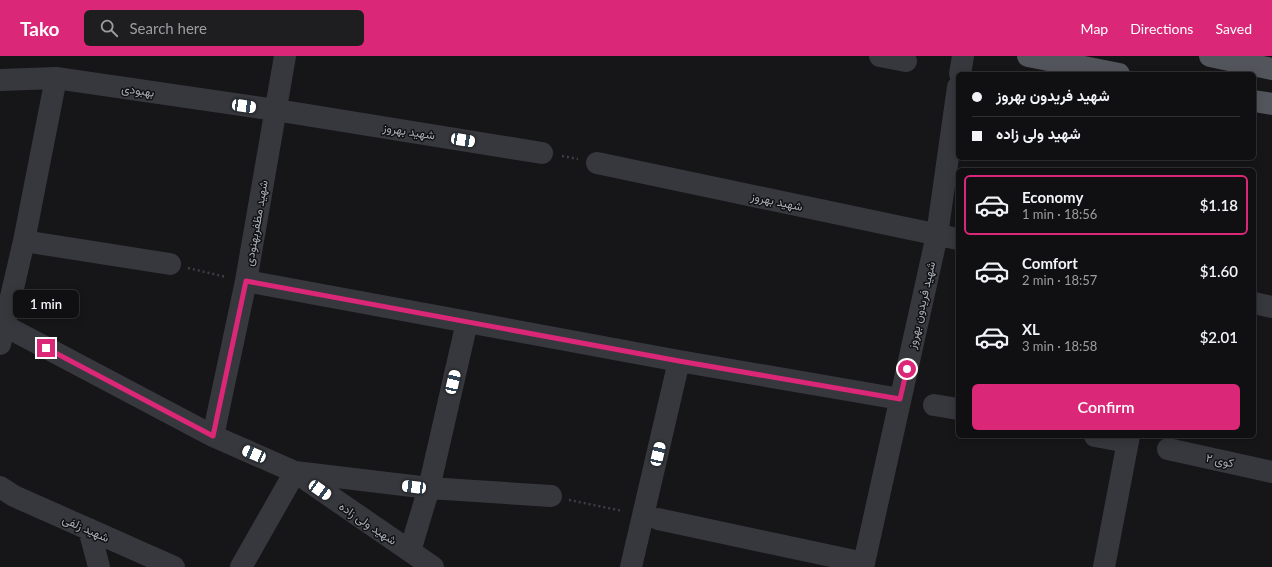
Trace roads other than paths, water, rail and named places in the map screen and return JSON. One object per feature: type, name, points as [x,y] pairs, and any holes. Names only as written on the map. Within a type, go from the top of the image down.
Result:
[{"type":"main road","points":[[1028,56],[1109,72]]},
{"type":"main road","points":[[1210,56],[1272,69]]},
{"type":"main road","points":[[1256,101],[1272,104]]},
{"type":"street","name":"شهید مظفربهنودی","points":[[213,436],[246,281],[285,56]]},
{"type":"street","points":[[880,56],[906,61]]},
{"type":"street","points":[[960,72],[963,56]]},
{"type":"street","name":"بهبودی","points":[[0,80],[56,78],[276,110]]},
{"type":"street","points":[[2,335],[24,241],[56,78]]},
{"type":"street","name":"شهید فریدون بهروز","points":[[863,565],[937,235],[956,102]]},
{"type":"street","name":"شهید بهروز","points":[[276,110],[542,153]]},
{"type":"street","name":"شهید بهروز","points":[[597,163],[956,239]]},
{"type":"street","points":[[24,241],[170,264]]},
{"type":"street","points":[[246,281],[679,361],[900,399]]},
{"type":"street","points":[[1256,303],[1272,307]]},
{"type":"street","points":[[410,551],[429,488],[467,322]]},
{"type":"street","name":"شهید ولی زاده","points":[[2,335],[213,436],[295,472],[433,567]]},
{"type":"street","points":[[631,567],[651,517],[679,361]]},
{"type":"street","points":[[934,404],[956,409]]},
{"type":"street","points":[[1104,567],[1128,439],[1117,438]]},
{"type":"street","name":"کوی ۲","points":[[1168,449],[1272,472]]},
{"type":"street","points":[[241,567],[295,472],[429,488],[551,496]]},
{"type":"street","name":"شهید زلفی","points":[[0,487],[14,496],[174,567]]},
{"type":"street","points":[[651,517],[863,565]]},
{"type":"street","points":[[89,529],[98,567]]}]
